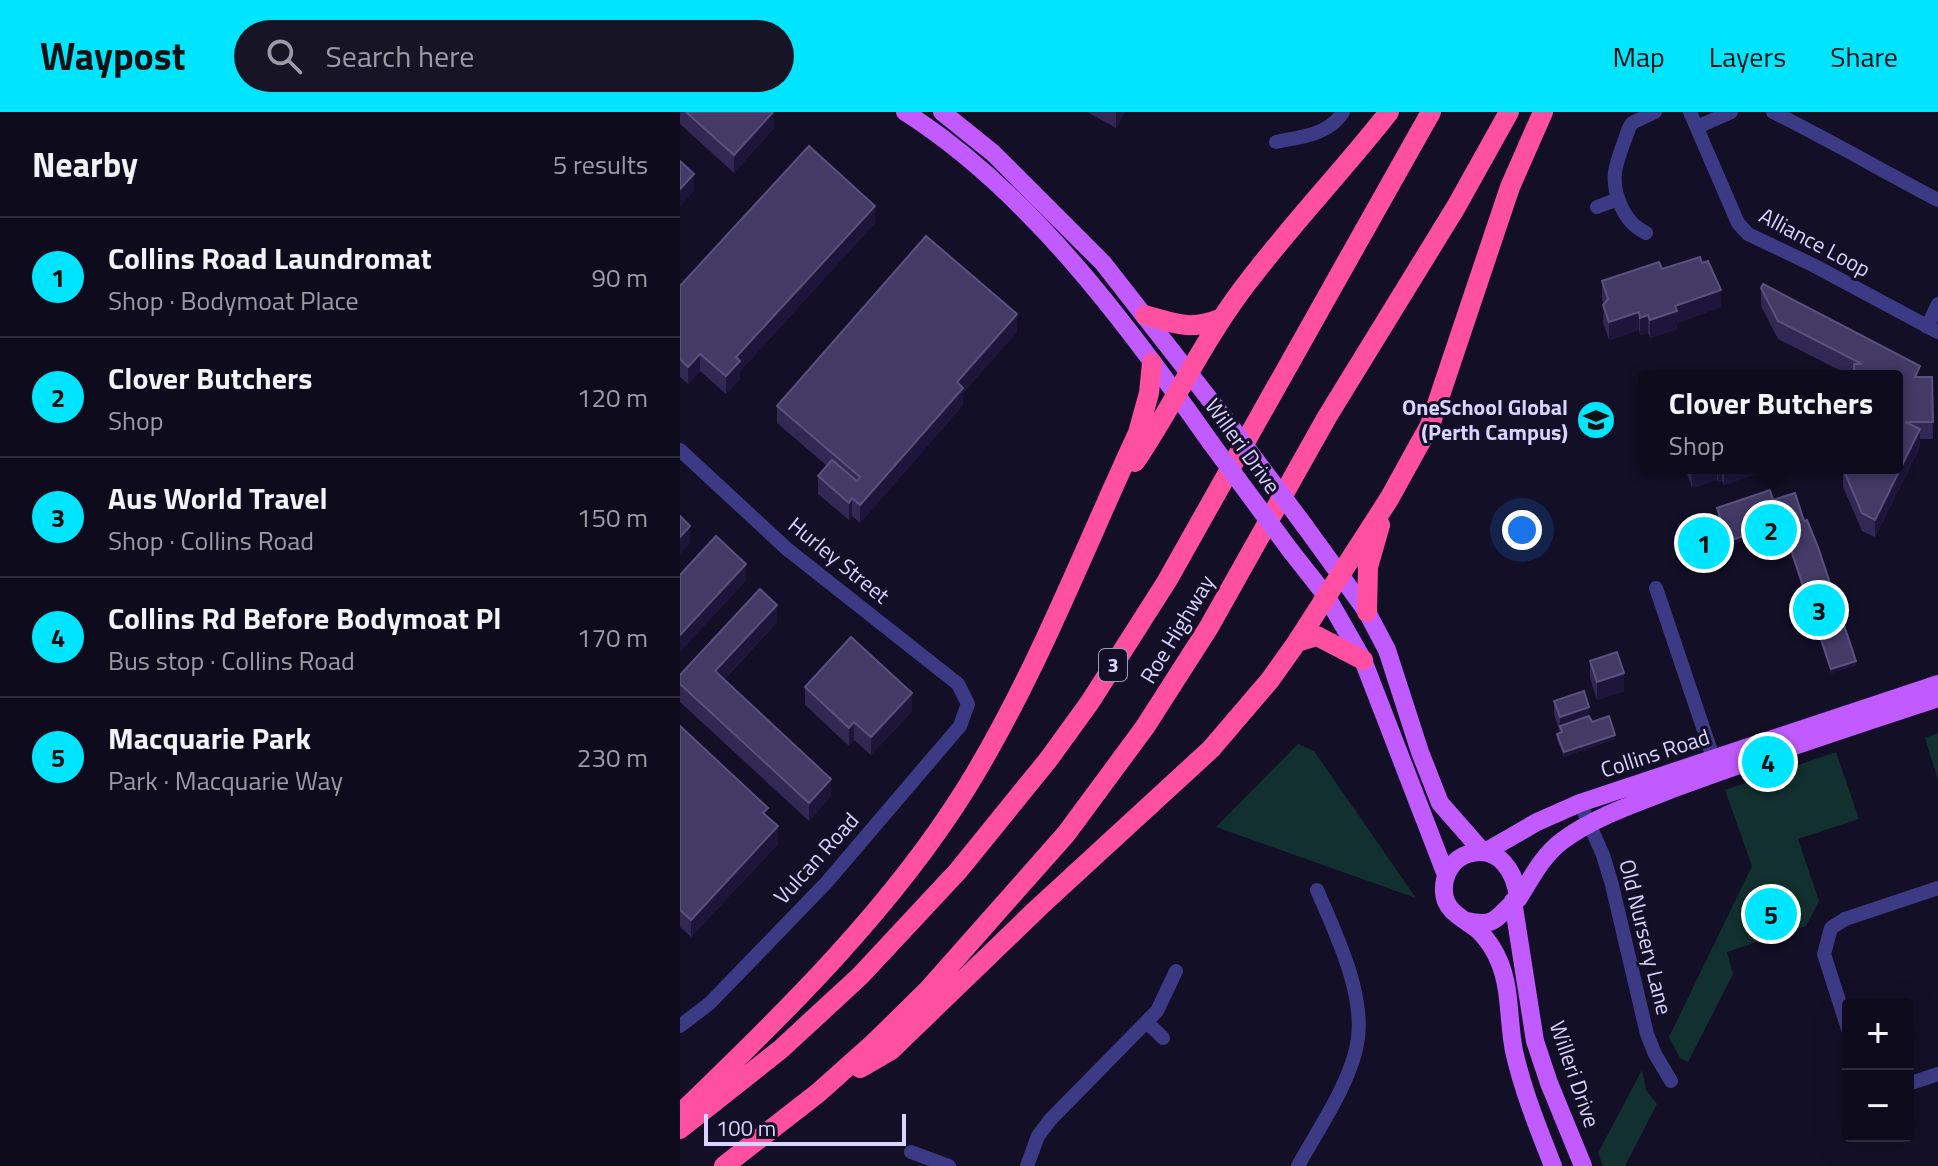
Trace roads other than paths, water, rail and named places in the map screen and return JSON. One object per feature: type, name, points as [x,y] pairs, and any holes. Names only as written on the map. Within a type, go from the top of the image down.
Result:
[{"type":"highway","points":[[1101,512],[1177,396],[1222,318],[1277,245],[1340,174],[1389,112]]},
{"type":"highway","name":"Roe Highway","points":[[680,1129],[781,1049],[860,976],[958,871],[1048,760],[1090,702],[1167,581],[1431,112]]},
{"type":"highway","name":"Roe Highway","points":[[724,1166],[818,1093],[907,1012],[979,935],[1066,834],[1145,727],[1209,627],[1327,417],[1456,207],[1509,112]]},
{"type":"highway","points":[[818,1093],[891,1050],[1038,908],[1211,749],[1270,680],[1389,499],[1430,425],[1510,187],[1543,112]]},
{"type":"highway","points":[[1145,315],[1183,325],[1203,326],[1222,318]]},
{"type":"highway","points":[[680,1114],[825,970],[908,872],[965,789],[1022,690],[1138,433],[1149,393],[1152,363]]},
{"type":"highway","points":[[1367,612],[1368,567],[1389,499]]},
{"type":"highway","points":[[1297,642],[1317,636],[1363,660]]},
{"type":"main road","name":"Willeri Drive","points":[[905,112],[978,168],[1053,239],[1152,363],[1327,597],[1363,660],[1446,875],[1446,900],[1452,911],[1492,946],[1499,961],[1505,979],[1514,1049],[1524,1090],[1553,1166]]},
{"type":"main road","name":"Willeri Drive","points":[[942,112],[993,153],[1103,263],[1225,419],[1367,612],[1387,650],[1440,803],[1484,852],[1496,856],[1509,868],[1516,881],[1535,1041],[1583,1166]]},
{"type":"main road","name":"Collins Road","points":[[1516,900],[1541,863],[1561,841],[1588,825],[1716,766],[1938,684]]},
{"type":"main road","name":"Collins Road","points":[[1484,852],[1537,822],[1580,803],[1716,766],[1938,698]]},
{"type":"main road","points":[[1446,875],[1452,864],[1462,856],[1484,852]]},
{"type":"main road","points":[[1467,921],[1487,923],[1497,919],[1516,900]]},
{"type":"street","points":[[1276,142],[1316,134],[1340,118],[1343,112]]},
{"type":"street","points":[[1646,233],[1634,227],[1613,186],[1629,128],[1632,123],[1655,112]]},
{"type":"street","name":"Alliance Loop","points":[[1690,112],[1738,223],[1748,234],[1813,265],[1932,330]]},
{"type":"street","points":[[1697,127],[1731,112]]},
{"type":"street","points":[[1773,112],[1835,142],[1872,166],[1938,200]]},
{"type":"street","points":[[1597,207],[1618,199]]},
{"type":"street","points":[[1932,330],[1938,304]]},
{"type":"street","name":"Hurley Street","points":[[680,450],[787,549],[958,684],[968,704]]},
{"type":"street","points":[[1656,588],[1716,766]]},
{"type":"street","name":"Vulcan Road","points":[[680,1026],[710,1003],[826,883],[960,726],[968,704]]},
{"type":"street","name":"Old Nursery Lane","points":[[1580,803],[1603,855],[1612,885],[1644,1024],[1655,1054],[1671,1081]]},
{"type":"street","points":[[1842,1010],[1824,954],[1831,928],[1845,919],[1938,888]]},
{"type":"street","points":[[1298,1166],[1350,1067],[1358,1038],[1358,1012],[1353,986],[1317,890]]},
{"type":"street","points":[[1027,1166],[1038,1136],[1050,1120],[1157,1011],[1176,971]]},
{"type":"street","points":[[1147,1022],[1163,1038]]},
{"type":"street","points":[[1914,1082],[1938,1074]]},
{"type":"street","points":[[911,1152],[949,1166]]},
{"type":"place","name":"OneSchool Global (Perth Campus)","points":[[1596,420]]},
{"type":"place","name":"Clover Butchers","points":[[1771,530]]},
{"type":"place","name":"Collins Road Laundromat","points":[[1704,543]]},
{"type":"place","name":"Aus World Travel","points":[[1819,610]]},
{"type":"place","name":"Collins Rd Before Bodymoat Pl","points":[[1768,762]]},
{"type":"place","name":"Macquarie Park","points":[[1771,914]]}]
